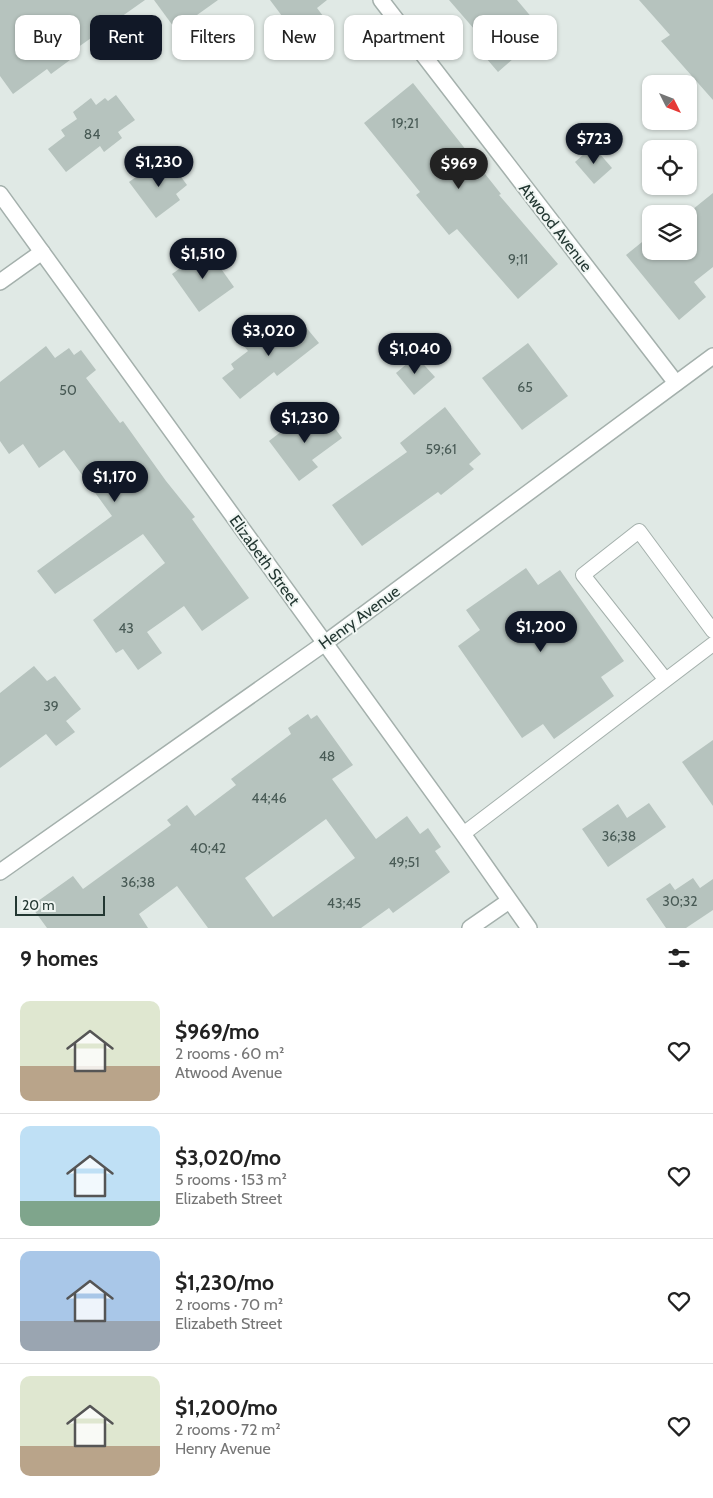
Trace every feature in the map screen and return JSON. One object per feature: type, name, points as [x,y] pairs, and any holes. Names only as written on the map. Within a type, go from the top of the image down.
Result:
[{"type":"street","name":"Atwood Avenue","points":[[381,0],[676,383]]},
{"type":"street","name":"Elizabeth Street","points":[[0,194],[529,928]]},
{"type":"street","points":[[0,282],[42,252]]},
{"type":"street","name":"Henry Avenue","points":[[0,872],[325,643],[713,356]]},
{"type":"street","points":[[470,928],[509,901]]},
{"type":"lane","points":[[665,679],[583,575],[639,531],[713,631]]},
{"type":"lane","points":[[463,834],[713,644]]},
{"type":"building","points":[[0,0],[145,0],[124,15],[90,15],[90,39],[80,46],[80,15],[15,15],[15,60],[70,60],[51,74],[47,69],[13,94],[0,76]]},
{"type":"building","points":[[154,0],[218,0],[197,15],[172,15],[172,25]]},
{"type":"building","points":[[270,0],[327,0],[317,8],[322,15],[281,15]]},
{"type":"building","points":[[449,0],[517,0],[530,15],[473,15],[473,28]]},
{"type":"building","points":[[639,0],[713,0],[713,100],[698,83],[698,75],[691,75],[661,41],[670,35]]},
{"type":"building","points":[[488,60],[512,60],[498,72]]},
{"type":"building","points":[[413,83],[501,194],[499,195],[558,264],[518,299],[457,229],[449,235],[416,195],[420,192],[364,123]]},
{"type":"building","points":[[116,95],[135,120],[118,132],[122,138],[104,152],[100,146],[66,172],[48,149],[65,136],[61,130],[77,119],[73,112],[91,98],[96,105],[105,98],[108,101]]},
{"type":"building","points":[[593,146],[612,168],[594,184],[575,162]]},
{"type":"building","points":[[170,162],[187,185],[176,194],[180,200],[156,218],[129,182],[151,166],[155,172]]},
{"type":"building","points":[[713,193],[713,267],[694,282],[706,297],[679,320],[626,255],[642,242],[642,260],[697,260],[697,206]]},
{"type":"building","points":[[207,249],[234,287],[199,312],[172,274]]},
{"type":"building","points":[[300,320],[319,343],[277,376],[274,372],[240,399],[222,378],[234,369],[231,364],[248,351],[244,346],[269,326],[274,333],[284,325],[288,329]]},
{"type":"building","points":[[528,343],[568,396],[522,430],[482,378]]},
{"type":"building","points":[[46,346],[55,358],[69,348],[74,355],[81,350],[96,370],[86,378],[120,423],[123,421],[166,481],[195,517],[192,519],[249,598],[202,631],[184,606],[147,632],[162,653],[138,670],[123,649],[116,653],[93,620],[165,563],[143,534],[55,594],[37,571],[112,516],[64,450],[39,468],[23,444],[9,454],[0,441],[0,382]]},
{"type":"building","points":[[416,356],[435,377],[414,395],[396,373]]},
{"type":"building","points":[[445,407],[481,454],[469,464],[474,469],[441,495],[438,492],[362,546],[332,505],[407,452],[400,443]]},
{"type":"building","points":[[323,412],[342,438],[312,460],[318,467],[299,481],[269,441],[299,418],[305,426]]},
{"type":"building","points":[[526,568],[538,585],[560,570],[624,661],[601,677],[614,696],[554,739],[543,724],[522,738],[458,646],[480,630],[466,610]]},
{"type":"building","points":[[34,666],[47,681],[55,676],[81,709],[66,721],[75,732],[56,746],[46,734],[0,768],[0,693]]},
{"type":"building","points":[[308,714],[311,719],[317,715],[353,765],[332,779],[376,839],[407,816],[420,834],[428,828],[441,847],[435,851],[450,872],[393,913],[389,908],[361,928],[208,928],[177,886],[139,914],[148,928],[47,928],[31,906],[73,876],[83,889],[171,825],[167,820],[187,805],[195,816],[236,785],[231,779],[291,734],[288,728]],"holes":[[[326,819],[355,858],[273,917],[245,878]]]},
{"type":"building","points":[[713,740],[713,806],[682,762]]},
{"type":"building","points":[[649,803],[666,827],[608,867],[582,829],[618,804],[627,818]]},
{"type":"building","points":[[693,878],[700,888],[713,879],[713,910],[686,928],[666,928],[646,899],[670,883],[675,890]]}]
